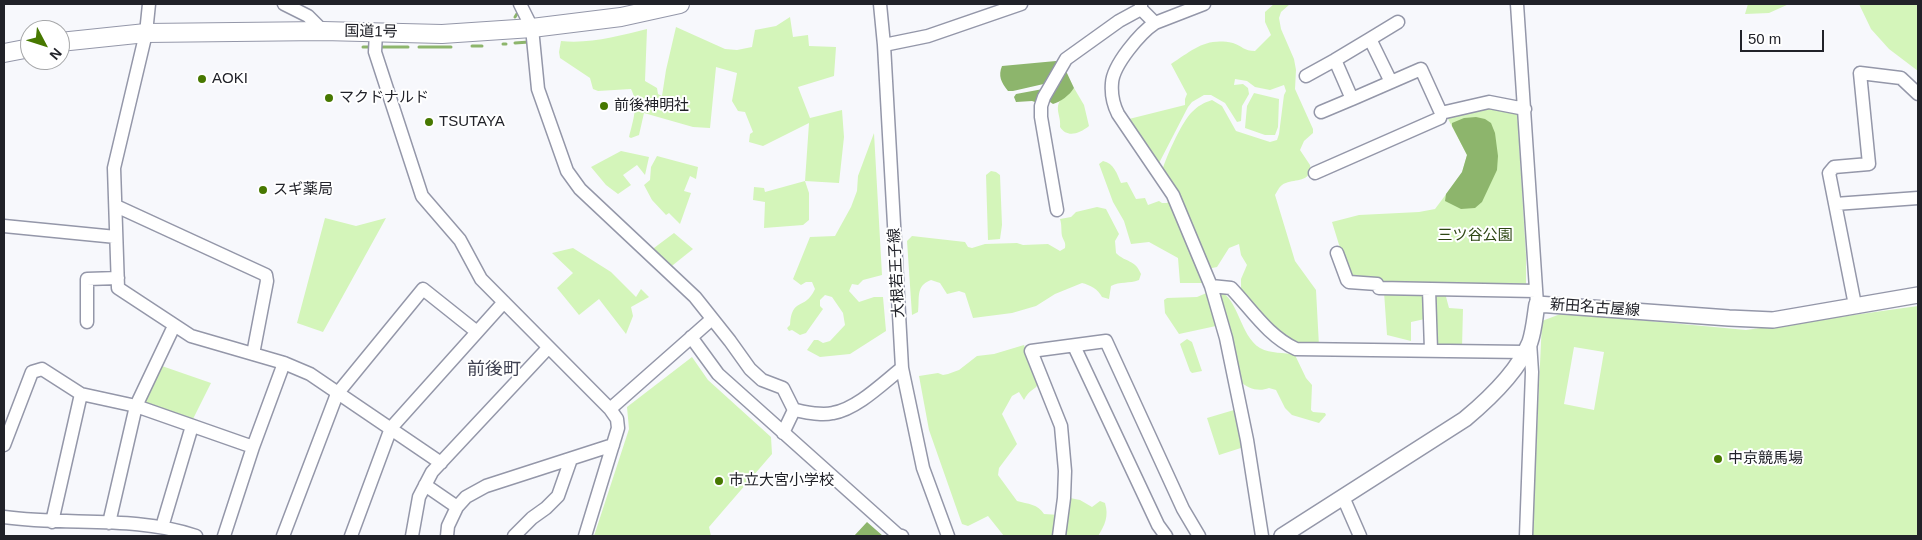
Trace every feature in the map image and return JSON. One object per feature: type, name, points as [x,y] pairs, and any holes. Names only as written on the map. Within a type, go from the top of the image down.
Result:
[{"type":"highway","name":"国道1号","points":[[70,41],[146,33],[376,32],[442,34],[530,22],[621,17],[680,4]]},
{"type":"highway","points":[[4,53],[20,50]]},
{"type":"main road","name":"新田名古屋線","points":[[1282,536],[1465,419],[1490,398],[1508,377],[1527,347],[1537,298],[1755,320],[1789,318],[1918,295]]},
{"type":"street","points":[[149,4],[146,33],[114,168],[118,288],[191,336],[284,363],[310,374],[441,463]]},
{"type":"street","points":[[284,4],[308,16],[323,32]]},
{"type":"street","points":[[520,4],[530,22],[538,89],[567,171],[580,190],[694,298],[712,318],[750,369],[762,380],[783,388],[794,410]]},
{"type":"street","name":"大根若王子線","points":[[880,4],[884,45],[902,368],[923,468],[948,536]]},
{"type":"street","points":[[884,45],[928,36],[1021,4]]},
{"type":"street","points":[[1204,4],[1155,23],[1147,28],[1120,62],[1112,82],[1113,102],[1118,114],[1173,195],[1211,286],[1226,338],[1247,440],[1262,536]]},
{"type":"street","points":[[1337,252],[1349,282],[1377,284],[1379,288],[1429,289],[1537,298],[1517,4]]},
{"type":"street","points":[[1057,210],[1041,118],[1041,106],[1044,97],[1066,60],[1141,6],[1155,23]]},
{"type":"street","points":[[1306,76],[1398,22]]},
{"type":"street","points":[[376,32],[375,52],[422,196],[460,240],[481,278],[548,348],[610,408],[617,419],[618,428],[584,536]]},
{"type":"street","points":[[1370,39],[1391,82]]},
{"type":"street","points":[[1335,60],[1352,99]]},
{"type":"street","points":[[1315,173],[1440,118],[1441,113],[1421,69],[1321,112]]},
{"type":"street","points":[[1856,305],[1829,173],[1834,167],[1869,164],[1860,73],[1901,78],[1918,94]]},
{"type":"street","points":[[1441,113],[1488,102],[1525,109]]},
{"type":"street","points":[[1836,204],[1918,198]]},
{"type":"street","points":[[116,206],[266,275],[267,281],[253,354]]},
{"type":"street","points":[[4,226],[116,237]]},
{"type":"street","points":[[87,322],[87,279],[118,278]]},
{"type":"street","points":[[1211,286],[1231,288],[1256,318],[1283,343],[1296,349],[1431,350],[1527,347],[1532,372],[1526,536]]},
{"type":"street","points":[[283,536],[337,394],[423,289],[477,332]]},
{"type":"street","points":[[1429,289],[1431,350]]},
{"type":"street","points":[[350,536],[391,428],[504,302]]},
{"type":"street","points":[[610,408],[712,318]]},
{"type":"street","points":[[108,523],[136,406],[174,326]]},
{"type":"street","points":[[691,338],[718,374],[898,535],[902,536]]},
{"type":"street","points":[[1058,536],[1064,498],[1065,471],[1061,426],[1031,351],[1106,341],[1184,509],[1199,536]]},
{"type":"street","points":[[1074,346],[1158,525],[1166,536]]},
{"type":"street","points":[[412,536],[419,497],[432,472],[548,348]]},
{"type":"street","points":[[224,536],[253,447],[284,363]]},
{"type":"street","points":[[794,410],[820,414],[834,413],[853,405],[902,368]]},
{"type":"street","points":[[4,445],[32,372],[42,369],[81,394],[136,406],[253,447]]},
{"type":"street","points":[[52,522],[81,394]]},
{"type":"street","points":[[783,433],[794,410]]},
{"type":"street","points":[[162,527],[192,426]]},
{"type":"street","points":[[447,536],[448,526],[457,507],[466,497],[486,486],[613,445]]},
{"type":"street","points":[[514,536],[558,496],[570,459]]},
{"type":"street","points":[[425,485],[457,507]]},
{"type":"street","points":[[1343,497],[1360,536]]},
{"type":"street","points":[[4,517],[52,522],[108,523],[162,527],[196,536]]},
{"type":"green space","points":[[1274,4],[1290,4],[1281,12],[1279,18],[1281,29],[1294,59],[1296,70],[1295,89],[1313,129],[1313,133],[1304,141],[1300,150],[1310,165],[1311,171],[1305,178],[1282,185],[1275,195],[1295,261],[1316,290],[1319,346],[1292,343],[1262,320],[1241,289],[1241,279],[1247,265],[1241,255],[1239,244],[1229,248],[1217,267],[1207,269],[1161,175],[1183,124],[1199,106],[1212,100],[1222,106],[1236,131],[1270,142],[1277,140],[1286,91],[1284,85],[1270,90],[1255,87],[1247,81],[1235,79],[1234,85],[1243,84],[1248,88],[1249,94],[1242,106],[1241,121],[1237,122],[1225,103],[1211,95],[1204,95],[1192,102],[1157,167],[1125,120],[1185,105],[1187,94],[1171,64],[1200,46],[1207,43],[1223,42],[1233,43],[1255,51],[1271,35],[1265,22],[1265,12]]},
{"type":"green space","points":[[1748,4],[1789,4],[1769,13],[1745,14]]},
{"type":"green space","points":[[1859,4],[1918,4],[1918,71],[1889,49],[1871,29]]},
{"type":"green space","points":[[790,17],[793,37],[808,35],[809,46],[836,47],[834,76],[798,87],[810,118],[842,110],[844,137],[839,183],[805,181],[809,123],[763,146],[749,142],[750,134],[753,132],[745,112],[738,111],[732,101],[737,73],[716,67],[710,128],[693,127],[644,113],[639,135],[631,138],[629,137],[634,119],[635,101],[631,89],[598,91],[593,89],[590,78],[560,58],[559,52],[561,41],[594,40],[647,29],[645,81],[657,88],[658,94],[662,96],[676,27],[725,49],[737,50],[752,47],[755,30],[776,26]]},
{"type":"green space","points":[[1074,88],[1084,105],[1089,126],[1077,133],[1070,134],[1060,127],[1058,106],[1060,100]]},
{"type":"green space","points":[[1254,93],[1279,99],[1278,127],[1275,135],[1265,135],[1245,128],[1247,106]]},
{"type":"green space","name":"三ツ谷公園","points":[[1476,108],[1517,109],[1526,255],[1526,287],[1382,284],[1349,277],[1332,222],[1359,215],[1419,212],[1435,209],[1462,173],[1467,155],[1447,117]]},
{"type":"green space","points":[[874,133],[882,275],[863,280],[858,285],[852,284],[849,291],[859,302],[874,297],[883,297],[886,331],[850,354],[820,357],[807,350],[814,340],[823,343],[830,341],[845,325],[843,313],[832,297],[825,295],[820,300],[820,306],[823,309],[806,333],[800,335],[792,330],[789,331],[787,328],[790,325],[793,310],[807,300],[815,289],[812,282],[806,282],[801,285],[793,279],[810,237],[835,236],[851,207],[857,191],[858,176]]},
{"type":"green space","points":[[621,151],[649,157],[645,175],[637,165],[623,175],[631,185],[618,194],[606,185],[591,167]]},
{"type":"green space","points":[[657,156],[698,167],[696,179],[690,176],[684,191],[691,193],[680,224],[669,213],[666,215],[652,200],[644,185],[650,180],[651,167]]},
{"type":"green space","points":[[1103,161],[1112,166],[1121,183],[1127,182],[1136,199],[1145,198],[1148,205],[1159,201],[1167,203],[1171,199],[1207,283],[1180,283],[1178,258],[1149,242],[1131,244],[1124,221],[1113,202],[1099,164]]},
{"type":"green space","points":[[991,171],[1000,175],[1002,225],[1000,239],[988,240],[986,175]]},
{"type":"green space","points":[[805,181],[809,193],[809,220],[803,225],[764,228],[765,202],[753,200],[754,187],[764,188],[765,192]]},
{"type":"green space","points":[[1097,207],[1106,209],[1119,234],[1115,241],[1116,253],[1133,263],[1141,274],[1139,280],[1111,286],[1109,299],[1102,297],[1094,288],[1082,283],[1055,294],[1036,306],[1012,313],[973,318],[965,293],[959,291],[947,294],[940,283],[931,280],[920,289],[918,312],[912,315],[907,241],[912,236],[965,242],[968,247],[972,248],[985,244],[1048,244],[1060,251],[1065,248],[1065,243],[1062,236],[1060,219],[1071,217],[1076,212]]},
{"type":"green space","points":[[325,218],[356,226],[386,218],[323,332],[297,323]]},
{"type":"green space","points":[[674,233],[693,249],[668,269],[650,251]]},
{"type":"green space","points":[[573,248],[611,272],[636,297],[641,289],[649,297],[631,307],[633,316],[626,334],[599,299],[579,315],[557,288],[573,273],[552,253]]},
{"type":"green space","points":[[1219,291],[1231,301],[1248,335],[1260,348],[1295,355],[1306,378],[1312,385],[1311,410],[1313,412],[1325,413],[1326,415],[1319,423],[1292,415],[1285,408],[1276,390],[1269,388],[1254,389],[1240,381]]},
{"type":"green space","points":[[1209,292],[1218,323],[1216,326],[1179,334],[1165,313],[1164,300],[1167,298],[1197,297]]},
{"type":"green space","points":[[1384,292],[1425,294],[1425,319],[1411,322],[1411,341],[1387,335]]},
{"type":"green space","points":[[1431,292],[1445,293],[1449,308],[1463,309],[1462,348],[1432,348]]},
{"type":"green space","points":[[1918,306],[1918,536],[1532,536],[1542,321],[1563,313],[1746,330]],"holes":[[[1574,347],[1604,352],[1594,410],[1564,404]]]},
{"type":"green space","points":[[1187,339],[1192,342],[1202,371],[1192,373],[1190,371],[1180,344]]},
{"type":"green space","points":[[1024,345],[1040,383],[1029,392],[1024,400],[1019,392],[1012,396],[1002,414],[1017,444],[999,468],[998,475],[1017,501],[1036,506],[1044,514],[1060,515],[1057,536],[1004,536],[988,516],[968,526],[962,524],[929,430],[919,376],[938,373],[948,374],[959,370],[977,356],[994,354]]},
{"type":"green space","name":"市立大宮小学校","points":[[692,357],[708,380],[771,437],[772,454],[709,527],[711,536],[594,536],[629,429],[627,407]]},
{"type":"green space","points":[[159,365],[211,383],[192,421],[147,404],[143,400]]},
{"type":"green space","points":[[1239,410],[1244,447],[1219,455],[1207,418]]},
{"type":"green space","points":[[1070,498],[1080,500],[1092,507],[1100,501],[1105,503],[1106,520],[1098,536],[1063,536]]},
{"type":"shaded area","points":[[1056,61],[1059,65],[1048,83],[1008,91],[1001,79],[1002,66]]},
{"type":"shaded area","points":[[1066,71],[1074,88],[1065,98],[1053,104],[1050,102],[1049,97]]},
{"type":"shaded area","points":[[1043,89],[1038,103],[1032,101],[1016,102],[1014,97],[1016,94]]},
{"type":"shaded area","points":[[1476,117],[1491,123],[1495,133],[1498,156],[1497,170],[1482,202],[1475,208],[1461,209],[1445,201],[1446,194],[1462,172],[1467,155],[1452,123],[1464,118]]},
{"type":"shaded area","points":[[867,522],[883,536],[854,536]]},
{"type":"waterway","points":[[515,17],[520,9]]},
{"type":"waterway","points":[[515,43],[529,42],[529,45]]},
{"type":"waterway","points":[[472,46],[482,46]]},
{"type":"waterway","points":[[363,47],[371,47]]},
{"type":"waterway","points":[[383,47],[408,47]]},
{"type":"waterway","points":[[419,47],[451,47]]},
{"type":"place","name":"AOKI","points":[[202,79]]},
{"type":"place","name":"マクドナルド","points":[[329,98]]},
{"type":"place","name":"前後神明社","points":[[604,106]]},
{"type":"place","name":"TSUTAYA","points":[[429,122]]},
{"type":"place","name":"スギ薬局","points":[[263,190]]},
{"type":"place","name":"中京競馬場","points":[[1718,459]]},
{"type":"place","name":"市立大宮小学校","points":[[719,481]]},
{"type":"district","name":"前後町","points":[[494,370]]}]
